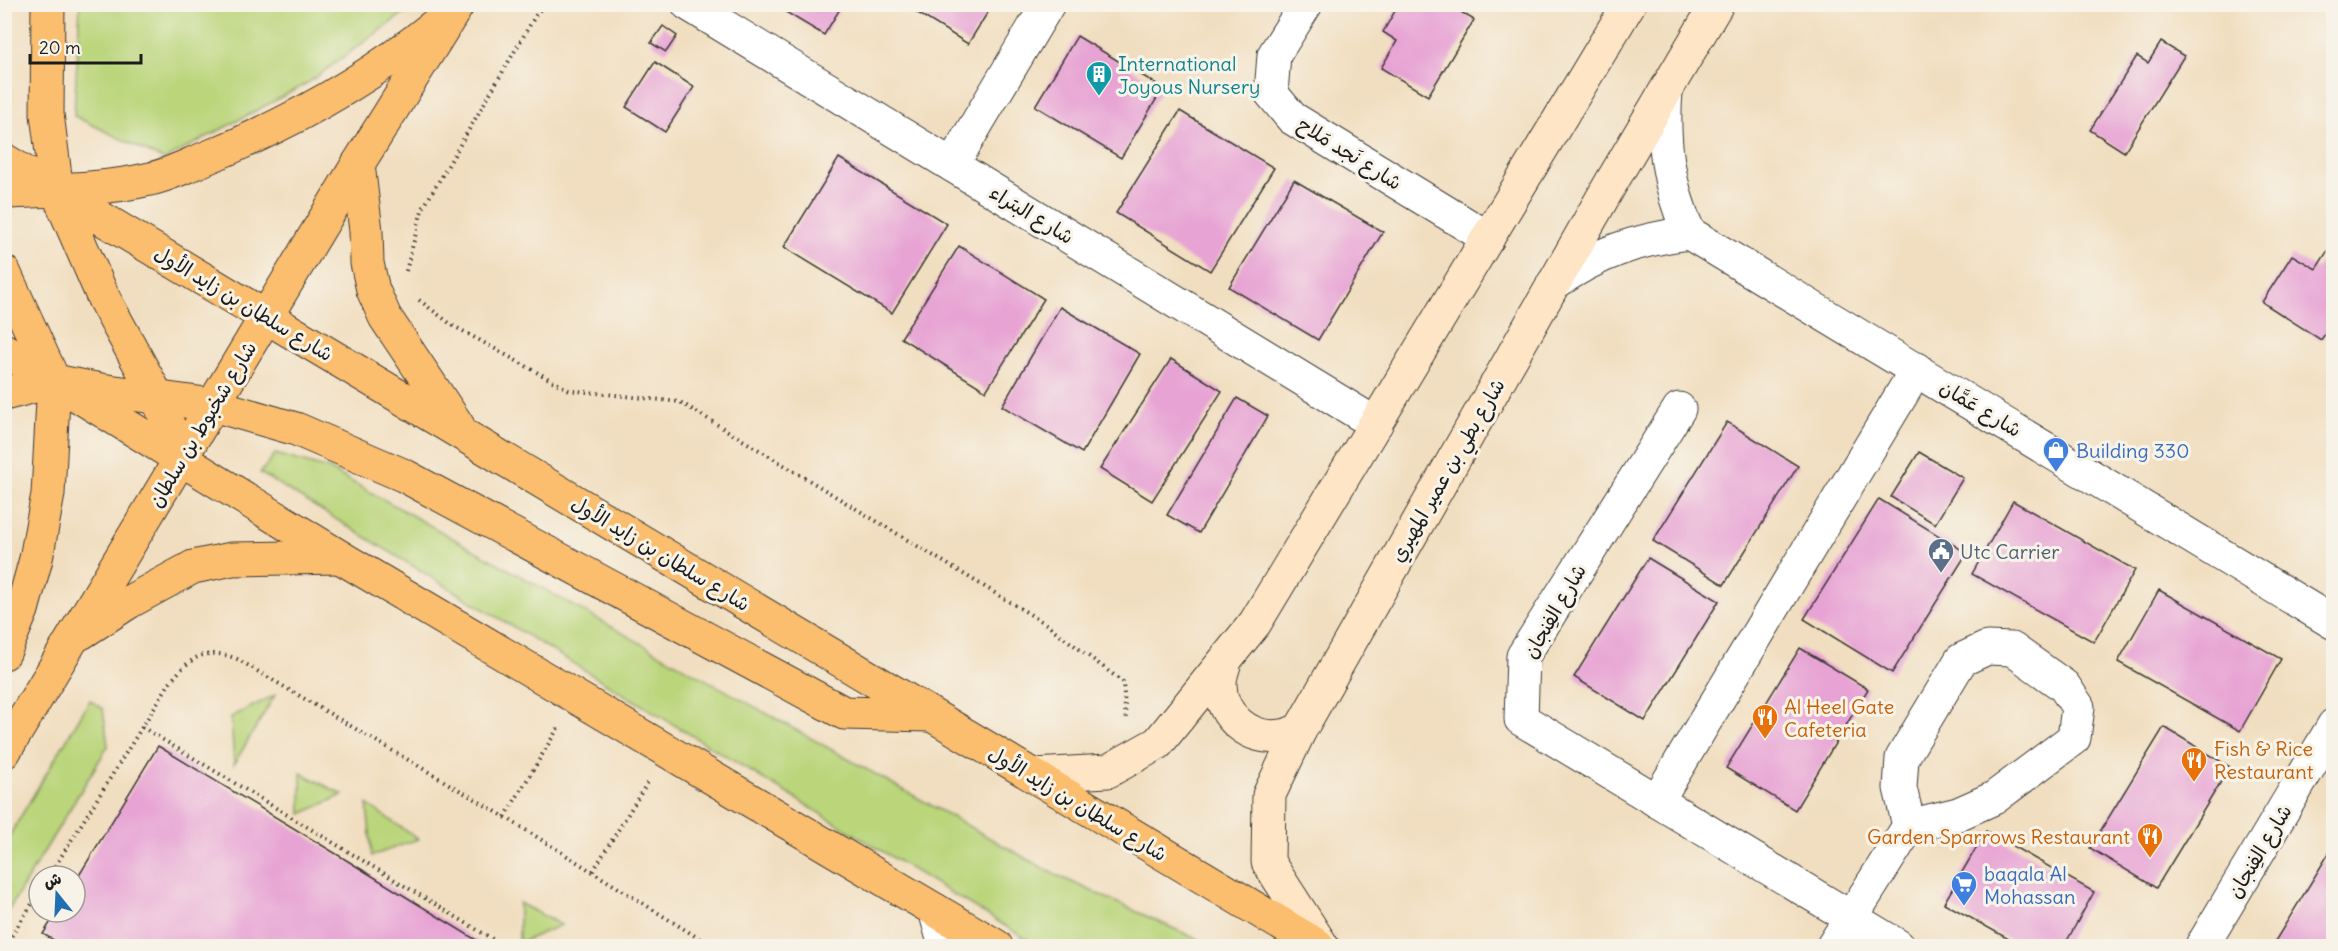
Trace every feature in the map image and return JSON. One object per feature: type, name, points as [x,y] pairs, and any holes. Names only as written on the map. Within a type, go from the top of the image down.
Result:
[{"type":"main road","points":[[48,4],[47,114],[57,191],[104,299],[158,398],[182,459]]},
{"type":"main road","points":[[4,192],[57,191],[152,179],[285,124],[345,90],[403,51],[457,6]]},
{"type":"main road","name":"شارع شخبوط بن سلطان","points":[[4,752],[182,459],[357,164],[457,6]]},
{"type":"main road","name":"شارع سلطان بن زايد الأول","points":[[4,160],[1318,946]]},
{"type":"main road","points":[[357,164],[366,231],[367,263],[373,290],[385,317],[464,434]]},
{"type":"main road","points":[[4,272],[54,381],[48,494],[36,559],[22,610],[4,652]]},
{"type":"main road","points":[[4,350],[340,557],[996,946]]},
{"type":"main road","points":[[4,394],[54,381],[101,390],[213,405],[296,429],[405,476],[844,713],[930,715]]},
{"type":"main road","points":[[75,637],[129,602],[192,567],[232,559],[340,557]]},
{"type":"street","name":"شارع البتراء","points":[[687,4],[1376,424]]},
{"type":"street","points":[[952,165],[1048,4]]},
{"type":"street","name":"شارع نَجد مَلاح","points":[[1306,4],[1274,55],[1271,93],[1292,118],[1488,238]]},
{"type":"street","points":[[1034,775],[1108,771],[1158,743],[1224,665],[1255,623],[1629,4]]},
{"type":"street","name":"شارع بطي بن عمير المهيري","points":[[1323,946],[1268,862],[1269,795],[1300,730],[1553,284],[1717,4]]},
{"type":"street","points":[[1553,284],[1577,268],[1631,243],[1689,233],[1677,206],[1669,178],[1663,120],[1666,91]]},
{"type":"street","name":"شارع عَمَّان","points":[[1689,233],[2334,622]]},
{"type":"street","points":[[1657,801],[1917,369]]},
{"type":"street","name":"شارع الفِنجان","points":[[1680,409],[1523,656],[1521,719],[1898,946]]},
{"type":"street","points":[[1833,946],[1909,826],[1958,814],[1994,798],[2074,738],[2078,707],[2064,686],[2012,649],[1987,648],[1961,660],[1902,758],[1900,788],[1909,826]]},
{"type":"street","points":[[1224,665],[1220,683],[1223,701],[1232,717],[1246,730],[1263,736],[1282,736],[1300,730]]},
{"type":"street","name":"شارع الفِنجان","points":[[2202,946],[2334,725]]},
{"type":"street","points":[[935,910],[945,946]]},
{"type":"path","points":[[405,276],[422,210],[537,13],[545,4]]},
{"type":"path","points":[[410,294],[452,325],[569,390],[680,402],[823,487],[1046,624],[1123,682],[1126,728]]},
{"type":"path","points":[[57,864],[180,669],[207,654],[218,653],[237,659],[505,817],[711,946]]},
{"type":"path","points":[[505,817],[577,697]]},
{"type":"path","points":[[142,728],[504,946]]},
{"type":"path","points":[[593,871],[668,751]]},
{"type":"path","points":[[5,946],[27,911]]},
{"type":"green space","points":[[80,5],[415,5],[306,84],[164,160],[74,116]]},
{"type":"green space","points":[[275,454],[329,469],[1054,874],[1212,946],[1038,946],[260,473]]},
{"type":"green space","points":[[275,695],[234,764],[231,717]]},
{"type":"green space","points":[[90,700],[103,709],[108,746],[37,864],[27,864],[27,880],[5,916],[5,843]]},
{"type":"green space","points":[[301,773],[343,795],[301,814]]},
{"type":"green space","points":[[367,804],[418,839],[372,856]]},
{"type":"green space","points":[[519,903],[561,925],[519,943]]},
{"type":"building","points":[[781,4],[843,4],[824,35],[779,8]]},
{"type":"building","points":[[903,4],[993,4],[968,44]]},
{"type":"building","points":[[1399,4],[1448,4],[1474,20],[1428,96],[1381,68],[1397,41],[1383,32]]},
{"type":"building","points":[[663,26],[677,36],[666,52],[651,43]]},
{"type":"building","name":"International Joyous Nursery","points":[[1077,36],[1163,88],[1121,158],[1035,106]]},
{"type":"building","points":[[2161,42],[2184,56],[2124,152],[2090,130],[2137,56],[2148,63]]},
{"type":"building","points":[[655,62],[694,87],[665,132],[626,107]]},
{"type":"building","points":[[1180,111],[1274,168],[1210,271],[1116,213]]},
{"type":"building","points":[[839,158],[947,224],[892,313],[784,247]]},
{"type":"building","points":[[1294,180],[1383,232],[1318,340],[1229,287]]},
{"type":"building","points":[[959,246],[1044,299],[986,391],[901,338]]},
{"type":"building","points":[[2330,247],[2334,250],[2334,320],[2321,340],[2262,302],[2292,255],[2316,269]]},
{"type":"building","points":[[1060,307],[1140,354],[1082,453],[1002,406]]},
{"type":"building","points":[[1171,359],[1222,391],[1152,501],[1100,469]]},
{"type":"building","points":[[1237,398],[1268,416],[1199,533],[1167,515]]},
{"type":"building","points":[[1727,422],[1798,466],[1724,585],[1653,541]]},
{"type":"building","points":[[1919,452],[1963,478],[1935,524],[1891,497]]},
{"type":"building","points":[[1879,499],[1967,553],[1892,673],[1804,619]]},
{"type":"building","points":[[2013,501],[2135,570],[2094,642],[1972,574]]},
{"type":"building","points":[[1648,558],[1719,601],[1645,721],[1574,677]]},
{"type":"building","points":[[2159,590],[2281,659],[2240,731],[2118,662]]},
{"type":"building","points":[[1800,648],[1868,689],[1795,810],[1726,768]]},
{"type":"building","points":[[2164,727],[2230,767],[2156,888],[2090,848]]},
{"type":"building","points":[[158,746],[486,946],[64,946],[43,934],[49,924],[87,924],[86,864]]},
{"type":"building","points":[[1986,831],[2094,892],[2064,946],[2021,946],[1944,903]]},
{"type":"building","points":[[2334,845],[2334,946],[2272,946]]},
{"type":"place","name":"International Joyous Nursery","points":[[1099,97]]},
{"type":"place","name":"Building 330","points":[[2056,473]]},
{"type":"place","name":"Utc Carrier","points":[[1941,574]]},
{"type":"place","name":"Al Heel Gate Cafeteria","points":[[1765,740]]},
{"type":"place","name":"Fish & Rice Restaurant","points":[[2194,783]]},
{"type":"place","name":"Garden Sparrows Restaurant","points":[[2150,859]]},
{"type":"place","name":"baqala Al Mohassan","points":[[1964,907]]}]
